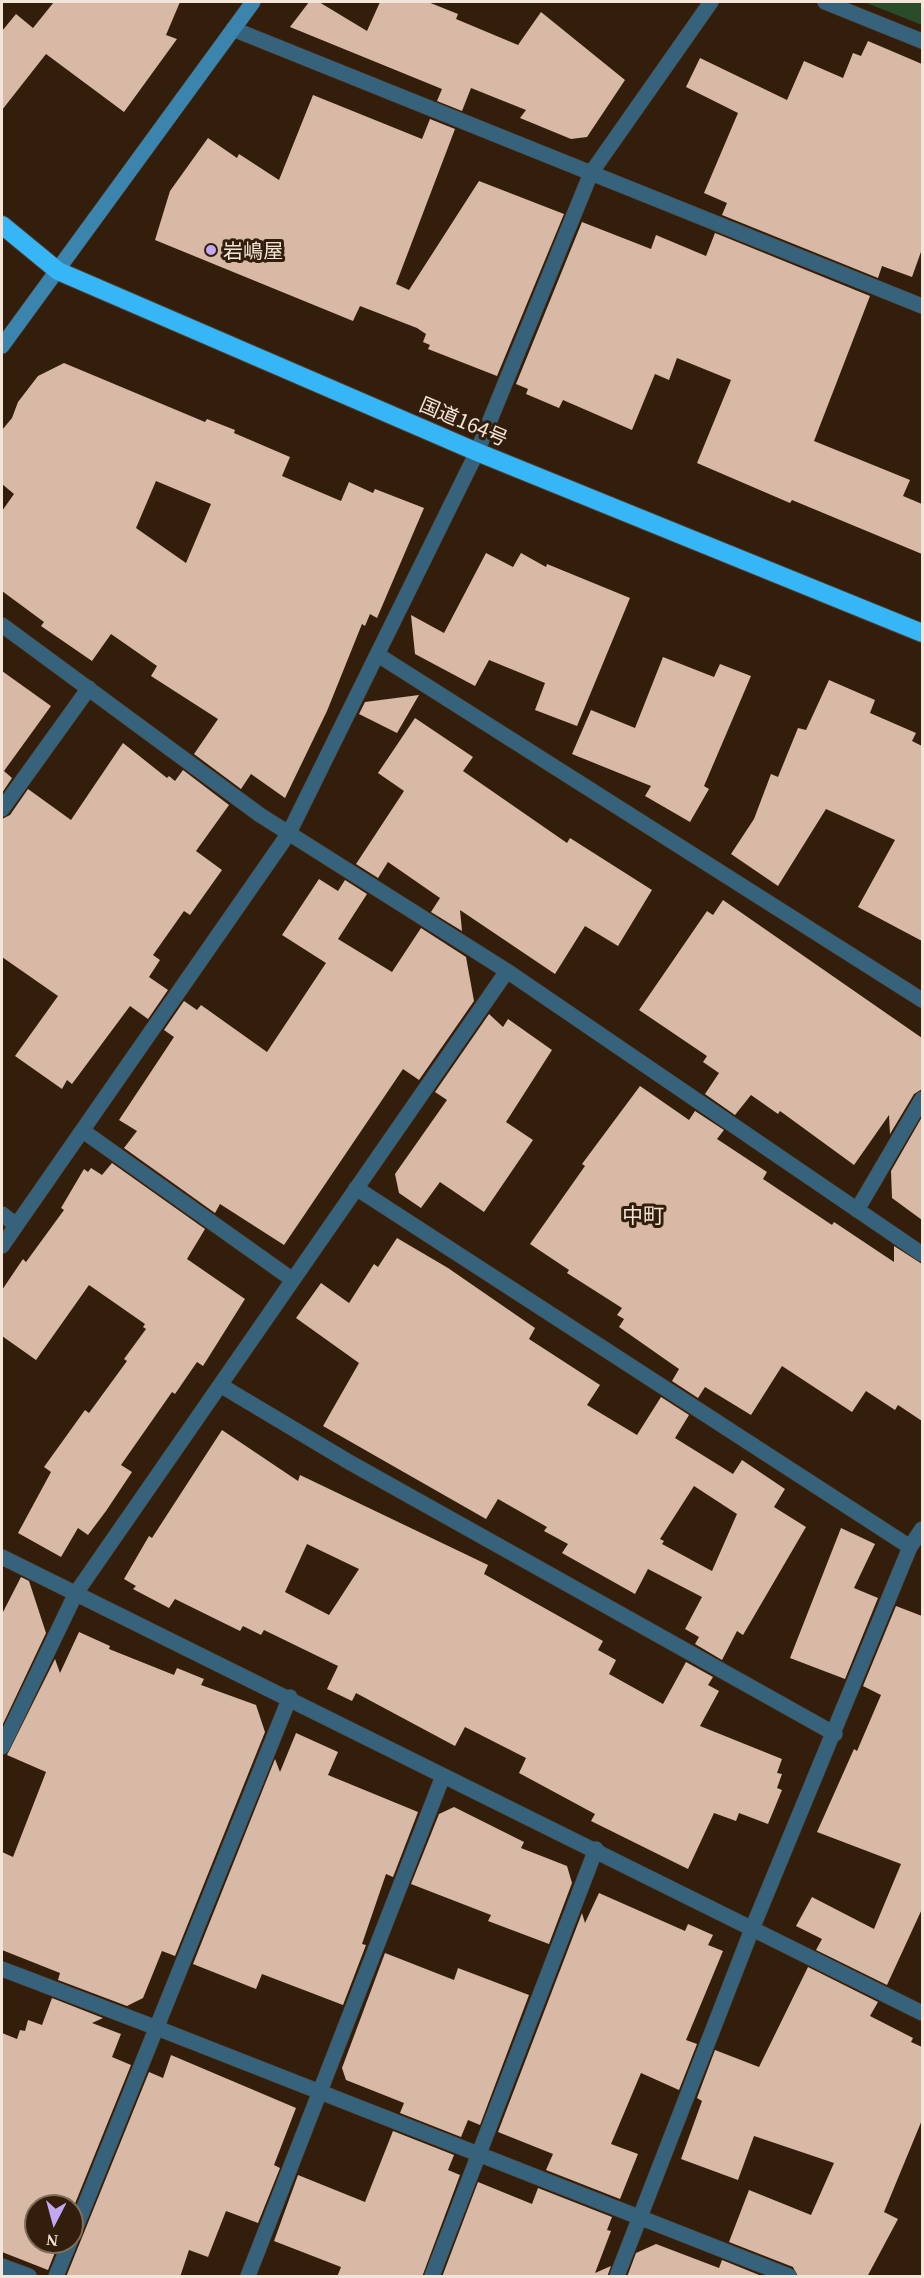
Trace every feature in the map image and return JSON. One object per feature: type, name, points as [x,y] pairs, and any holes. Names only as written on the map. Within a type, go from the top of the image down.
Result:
[{"type":"highway","name":"国道164号","points":[[2,225],[58,271],[477,452],[922,633]]},
{"type":"street","points":[[2,346],[252,2]]},
{"type":"street","points":[[2,1246],[289,833],[477,452],[591,173],[711,2]]},
{"type":"street","points":[[825,2],[922,41]]},
{"type":"street","points":[[234,29],[922,306]]},
{"type":"street","points":[[2,625],[289,833],[507,971],[922,1254]]},
{"type":"street","points":[[378,655],[922,1000]]},
{"type":"street","points":[[2,809],[89,688]]},
{"type":"street","points":[[2,1747],[76,1593],[507,971]]},
{"type":"street","points":[[856,1210],[922,1099]]},
{"type":"street","points":[[83,1131],[293,1280]]},
{"type":"street","points":[[356,1188],[910,1547]]},
{"type":"street","points":[[2,1214],[16,1225]]},
{"type":"street","points":[[220,1385],[349,1462],[835,1734]]},
{"type":"street","points":[[617,2277],[752,1929],[835,1734],[910,1547],[922,1528]]},
{"type":"street","points":[[2,1557],[290,1697],[443,1776],[597,1850],[922,2013]]},
{"type":"street","points":[[84,2207],[290,1697]]},
{"type":"street","points":[[248,2277],[443,1776]]},
{"type":"street","points":[[432,2277],[597,1850]]},
{"type":"street","points":[[2,1969],[789,2277]]},
{"type":"street","points":[[56,2277],[65,2254]]},
{"type":"street","points":[[2,2266],[30,2277]]},
{"type":"green space","points":[[864,2],[922,2],[922,25]]},
{"type":"building","points":[[54,2],[180,2],[166,35],[177,39],[124,112],[46,54],[2,110],[2,31],[16,14],[33,28]]},
{"type":"building","points":[[309,2],[319,2],[367,31],[380,2],[428,2],[458,14],[456,19],[518,45],[541,12],[625,80],[587,137],[571,139],[520,118],[526,110],[471,88],[462,111],[437,101],[442,89],[290,27]]},
{"type":"building","points":[[868,41],[922,64],[922,249],[912,277],[882,266],[878,278],[722,215],[727,203],[704,193],[738,113],[686,87],[700,58],[787,100],[804,61],[843,78],[853,53],[861,56]]},
{"type":"building","points":[[313,95],[422,139],[430,119],[455,129],[396,284],[409,290],[479,181],[564,214],[497,376],[428,349],[430,345],[423,342],[426,334],[417,328],[360,306],[353,321],[155,240],[170,191],[208,138],[237,158],[239,154],[279,180]]},
{"type":"building","points":[[582,222],[651,249],[656,235],[706,256],[715,233],[870,296],[814,441],[910,480],[903,496],[922,504],[922,554],[792,500],[790,503],[697,463],[731,380],[677,358],[669,380],[655,374],[632,430],[563,400],[559,408],[526,394],[528,389],[516,384]]},
{"type":"building","points":[[64,363],[205,422],[207,419],[235,430],[234,433],[290,457],[282,476],[341,501],[349,482],[373,493],[375,489],[424,508],[377,618],[370,614],[365,626],[362,624],[327,711],[285,798],[251,774],[241,789],[194,754],[218,719],[151,676],[157,666],[111,634],[92,661],[41,626],[44,622],[2,591],[2,511],[14,494],[2,484],[2,430],[12,418],[18,402],[38,376]],"holes":[[[156,481],[211,504],[186,563],[136,528]]]},
{"type":"building","points":[[486,553],[513,567],[521,553],[546,567],[547,564],[630,598],[577,726],[535,710],[545,683],[489,660],[475,686],[415,654],[411,615],[444,633]]},
{"type":"building","points":[[663,657],[714,677],[720,664],[751,676],[704,786],[709,789],[690,822],[645,796],[651,786],[572,754],[591,710],[635,728]]},
{"type":"building","points":[[2,671],[51,706],[4,771],[12,778],[2,793]]},
{"type":"building","points":[[829,680],[875,700],[870,713],[916,733],[912,741],[922,746],[922,941],[858,907],[895,840],[826,809],[778,886],[731,854],[754,819],[771,774],[778,777],[798,728],[806,730]]},
{"type":"building","points":[[419,695],[397,733],[359,714],[365,702]]},
{"type":"building","points":[[415,718],[473,757],[463,771],[567,843],[570,838],[652,890],[618,946],[585,926],[555,974],[460,910],[462,931],[431,912],[440,898],[388,862],[378,878],[356,864],[404,791],[378,773]]},
{"type":"building","points":[[123,743],[167,778],[169,776],[175,781],[183,770],[229,805],[196,851],[222,870],[190,915],[184,911],[153,955],[160,960],[149,977],[168,990],[148,1019],[130,1006],[72,1084],[67,1080],[62,1089],[15,1056],[58,996],[2,957],[2,819],[10,815],[28,789],[71,820]]},
{"type":"building","points":[[319,879],[338,891],[345,880],[367,894],[338,939],[392,972],[421,928],[466,957],[474,1001],[419,1080],[403,1069],[284,1245],[220,1204],[215,1213],[124,1148],[137,1131],[119,1120],[174,1037],[164,1030],[184,1001],[197,1010],[201,1005],[267,1052],[326,963],[282,935]]},
{"type":"building","points":[[723,900],[922,1038],[922,1089],[914,1094],[890,1134],[889,1115],[854,1165],[780,1111],[778,1114],[751,1095],[735,1115],[705,1094],[719,1073],[703,1062],[707,1056],[639,1010],[707,911],[713,915]]},
{"type":"building","points":[[489,1014],[503,1027],[508,1019],[552,1050],[506,1122],[533,1140],[484,1212],[440,1182],[421,1208],[399,1193],[395,1174],[447,1100],[435,1092]]},
{"type":"building","points":[[640,1086],[689,1120],[695,1111],[724,1130],[717,1139],[767,1172],[763,1179],[832,1225],[834,1222],[894,1262],[894,1246],[922,1264],[922,1421],[898,1405],[895,1410],[866,1391],[852,1412],[782,1366],[751,1415],[705,1387],[698,1398],[672,1381],[679,1369],[619,1327],[624,1319],[617,1315],[622,1308],[567,1273],[569,1270],[530,1244],[585,1166],[582,1164]]},
{"type":"building","points":[[922,1117],[922,1220],[892,1198],[891,1171]]},
{"type":"building","points":[[112,1163],[205,1229],[187,1259],[245,1299],[203,1366],[197,1362],[175,1394],[172,1392],[121,1465],[132,1472],[106,1511],[88,1535],[78,1528],[61,1557],[18,1533],[51,1472],[44,1467],[85,1410],[89,1413],[127,1361],[124,1359],[146,1329],[143,1327],[145,1324],[89,1285],[36,1360],[2,1336],[2,1290],[23,1259],[26,1262],[64,1210],[61,1208],[84,1169],[88,1172],[91,1168],[102,1175]]},
{"type":"building","points":[[397,1238],[448,1268],[535,1328],[529,1339],[600,1385],[587,1405],[637,1435],[661,1397],[689,1415],[675,1438],[733,1474],[742,1460],[785,1489],[774,1507],[806,1527],[743,1635],[737,1631],[722,1660],[695,1644],[699,1637],[685,1629],[702,1597],[648,1569],[635,1594],[562,1553],[568,1544],[544,1531],[547,1527],[498,1499],[486,1519],[323,1426],[359,1363],[296,1318],[321,1283],[349,1303],[374,1264],[378,1267]],"holes":[[[694,1486],[737,1514],[712,1571],[662,1544],[664,1541],[660,1539]]]},
{"type":"building","points":[[222,1430],[298,1481],[300,1475],[488,1565],[484,1574],[603,1641],[598,1650],[616,1660],[609,1674],[663,1704],[686,1662],[713,1677],[708,1685],[719,1691],[700,1726],[782,1759],[777,1773],[782,1774],[777,1788],[782,1790],[768,1824],[739,1813],[736,1821],[714,1813],[688,1869],[591,1821],[595,1814],[519,1773],[526,1758],[465,1727],[455,1746],[356,1693],[352,1701],[327,1689],[338,1666],[264,1630],[261,1635],[243,1626],[240,1631],[175,1599],[169,1608],[133,1589],[136,1586],[124,1579],[149,1536],[152,1538]],"holes":[[[307,1544],[359,1569],[329,1615],[285,1592]]]},
{"type":"building","points":[[841,1528],[875,1544],[854,1588],[878,1598],[845,1679],[790,1658]]},
{"type":"building","points":[[21,1577],[29,1581],[46,1633],[2,1726],[2,1614]]},
{"type":"building","points":[[896,1606],[922,1616],[922,1909],[887,1985],[816,1950],[822,1939],[796,1926],[812,1897],[874,1929],[901,1864],[817,1832],[854,1749],[857,1751],[881,1695],[863,1686]]},
{"type":"building","points":[[79,1632],[110,1646],[109,1649],[174,1675],[177,1668],[204,1679],[201,1685],[256,1705],[265,1732],[175,1956],[162,1951],[143,1998],[127,2006],[58,1980],[60,1973],[2,1950],[2,1852],[13,1857],[46,1772],[7,1755],[55,1659],[60,1673]]},
{"type":"building","points":[[296,1733],[338,1752],[328,1775],[418,1812],[393,1877],[386,1874],[362,1944],[366,1945],[343,2005],[262,1974],[256,1989],[193,1964],[275,1759],[280,1772]]},
{"type":"building","points":[[454,1807],[524,1842],[521,1848],[567,1866],[572,1883],[549,1944],[488,1921],[491,1915],[411,1884],[439,1814]]},
{"type":"building","points":[[599,1893],[685,1931],[688,1924],[713,1935],[708,1945],[723,1951],[686,2040],[697,2044],[679,2090],[641,2073],[611,2144],[638,2154],[620,2199],[546,2170],[553,2154],[498,2132],[582,1913],[585,1923]]},
{"type":"building","points":[[385,1953],[454,1980],[458,1968],[529,1995],[480,2125],[468,2120],[461,2137],[400,2113],[404,2103],[346,2080],[342,2068]]},
{"type":"building","points":[[808,1967],[878,2002],[870,2016],[913,2038],[911,2042],[922,2047],[922,2120],[884,2212],[898,2219],[867,2277],[798,2277],[793,2267],[729,2242],[749,2190],[811,2215],[834,2163],[754,2136],[738,2180],[681,2159],[702,2101],[697,2098],[715,2050],[759,2067]]},
{"type":"building","points":[[52,1998],[103,2018],[92,2023],[121,2034],[112,2057],[131,2065],[79,2194],[24,2194],[24,2254],[54,2254],[48,2270],[2,2252],[2,2033],[17,2039],[20,2030],[25,2031],[28,2020],[42,2025]]},
{"type":"building","points":[[171,2055],[296,2108],[274,2165],[280,2168],[258,2223],[226,2211],[208,2257],[189,2250],[180,2277],[66,2277],[75,2254],[84,2254],[84,2233],[149,2072],[163,2078]]},
{"type":"building","points":[[393,2131],[454,2155],[448,2170],[460,2175],[422,2277],[337,2277],[341,2267],[274,2241],[298,2175],[365,2202]]},
{"type":"building","points":[[478,2182],[532,2204],[538,2188],[612,2217],[607,2230],[611,2231],[595,2273],[611,2266],[607,2277],[442,2277]]},
{"type":"building","points":[[656,2244],[719,2268],[722,2260],[764,2277],[627,2277],[636,2253]]},
{"type":"place","name":"岩嶋屋","points":[[211,250]]},
{"type":"district","name":"中町","points":[[643,1215]]}]
